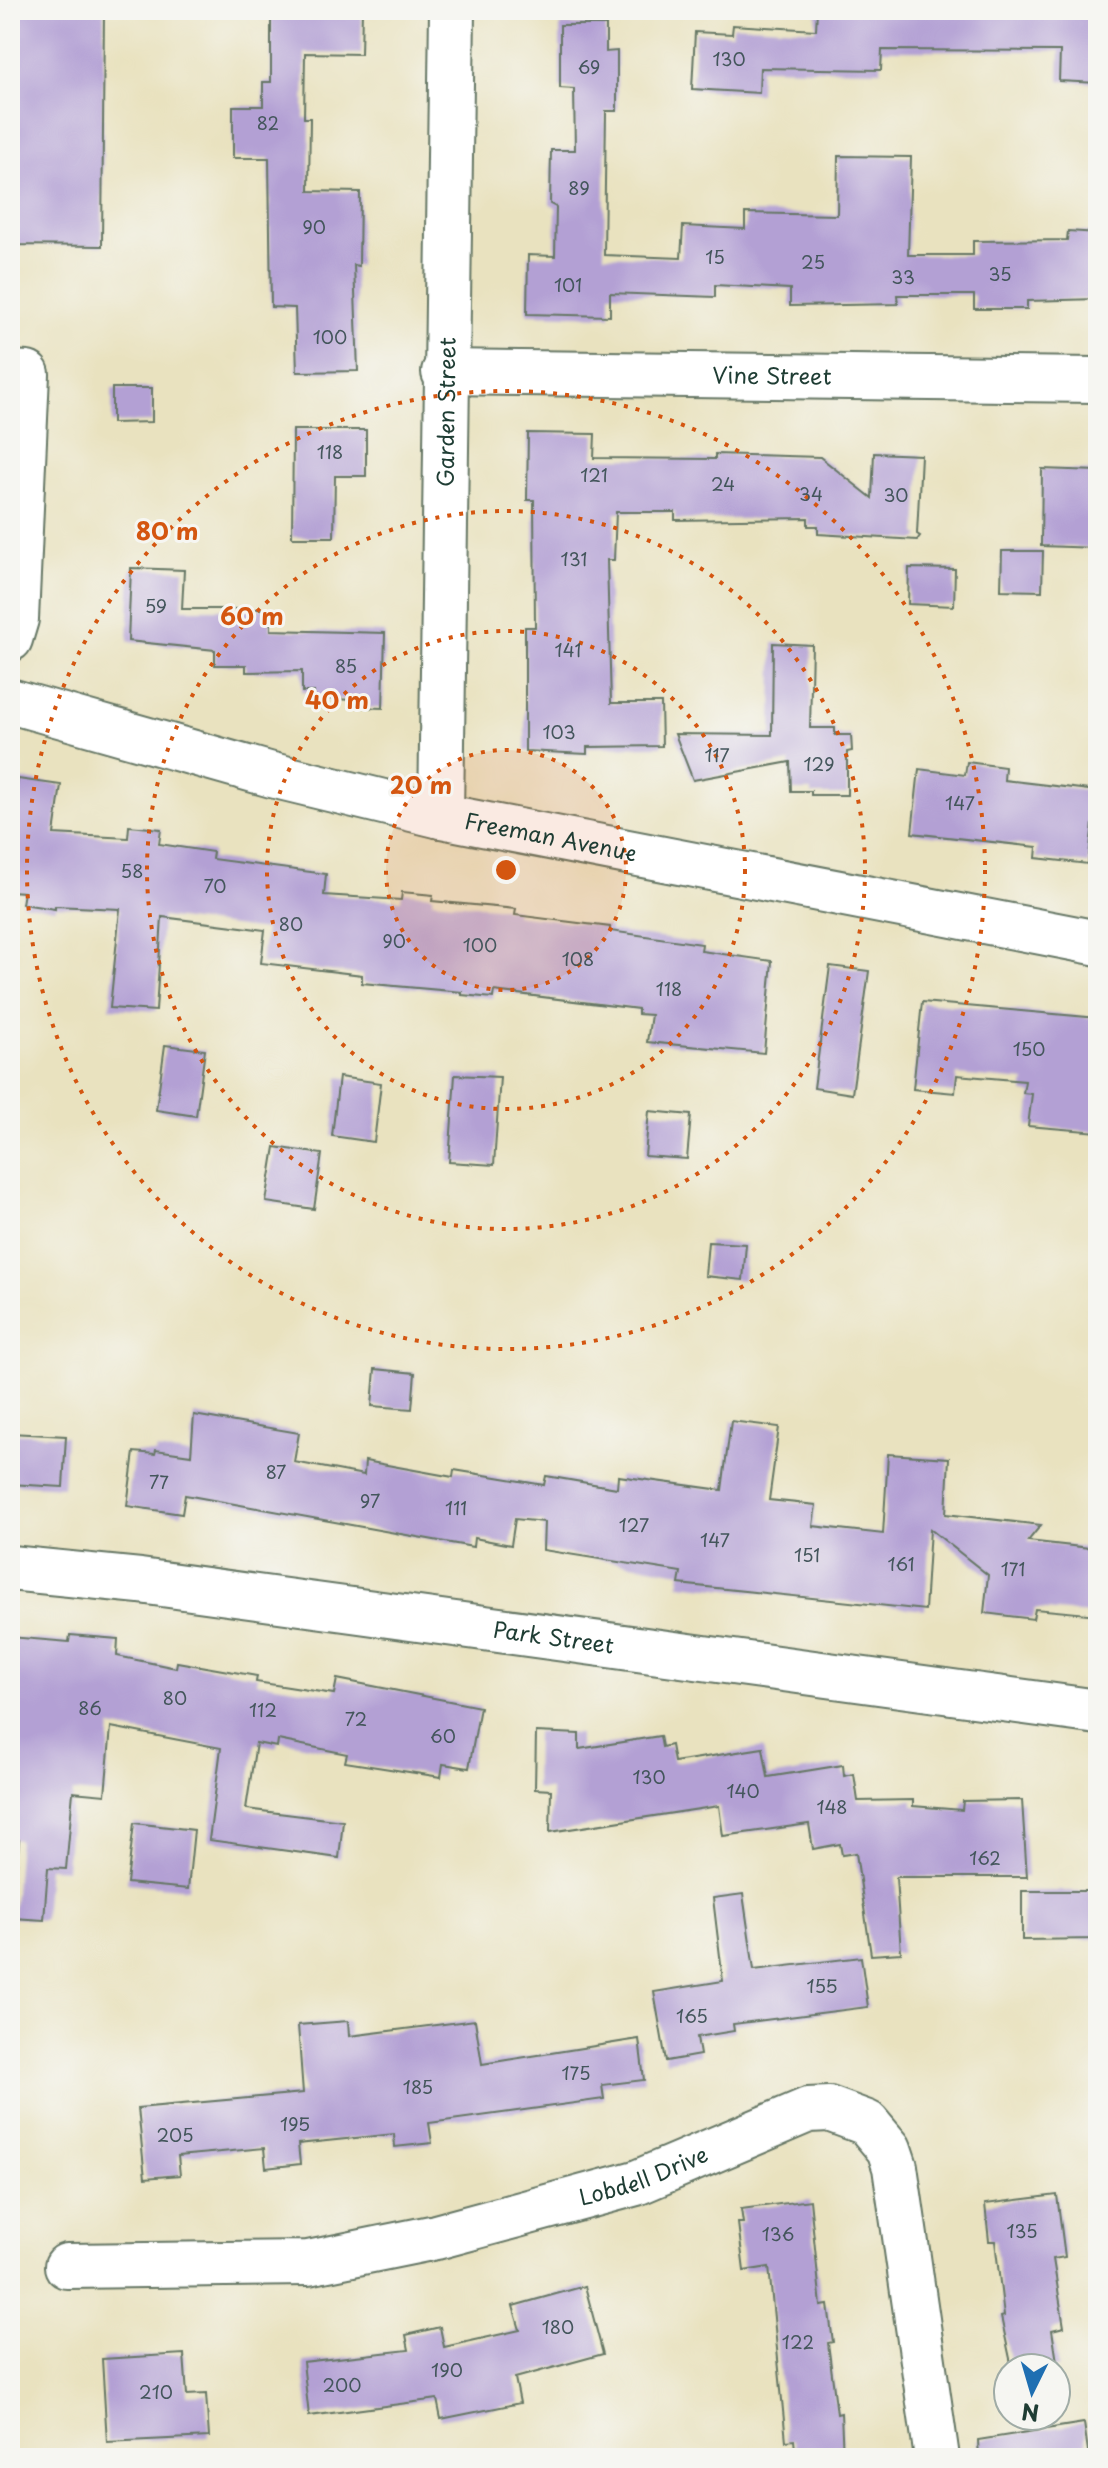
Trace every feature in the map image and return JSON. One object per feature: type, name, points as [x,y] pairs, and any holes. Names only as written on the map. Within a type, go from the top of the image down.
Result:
[{"type":"street","name":"Garden Street","points":[[441,816],[444,372],[452,10]]},
{"type":"street","name":"Vine Street","points":[[444,372],[1098,380]]},
{"type":"street","points":[[10,373],[27,374],[16,619],[10,639]]},
{"type":"street","name":"Freeman Avenue","points":[[10,701],[272,775],[441,816],[1098,943]]},
{"type":"street","name":"Park Street","points":[[10,1568],[140,1581],[1098,1712]]},
{"type":"street","name":"Lobdell Drive","points":[[67,2266],[308,2263],[436,2237],[636,2183],[784,2117],[829,2109],[867,2123],[880,2135],[895,2167],[937,2458]]},
{"type":"building","points":[[10,10],[104,10],[102,246],[10,245]]},
{"type":"building","points":[[271,10],[362,10],[361,54],[305,53],[304,118],[310,118],[309,191],[360,192],[359,266],[354,265],[358,371],[297,372],[295,308],[271,307],[269,158],[233,158],[233,106],[263,106],[263,82],[271,82]]},
{"type":"building","points":[[817,10],[1098,10],[1098,83],[1059,81],[1060,51],[882,50],[881,70],[760,68],[759,93],[692,89],[695,32],[732,34],[733,25],[816,30]]},
{"type":"building","points":[[560,25],[606,25],[606,52],[617,51],[617,111],[606,111],[604,255],[681,258],[683,226],[745,229],[745,213],[837,215],[838,156],[911,157],[908,255],[973,255],[973,241],[1067,240],[1068,231],[1098,233],[1098,299],[1027,301],[1027,309],[974,309],[974,295],[897,295],[898,304],[790,306],[790,289],[715,285],[715,297],[610,293],[610,316],[527,314],[528,255],[555,256],[556,207],[550,204],[551,150],[575,150],[574,89],[560,88]]},
{"type":"building","points":[[112,388],[152,388],[152,422],[112,423]]},
{"type":"building","points":[[293,430],[366,430],[366,476],[335,476],[334,537],[292,537]]},
{"type":"building","points":[[528,433],[595,434],[594,458],[715,459],[715,454],[820,457],[872,498],[874,453],[921,455],[917,534],[920,536],[917,540],[818,534],[818,526],[808,526],[808,518],[675,520],[675,512],[616,512],[614,560],[607,560],[611,703],[661,703],[662,746],[587,747],[587,754],[525,751],[525,627],[535,627],[534,500],[527,500]]},
{"type":"building","points":[[1042,469],[1098,471],[1098,548],[1041,546]]},
{"type":"building","points":[[1002,551],[1043,551],[1042,591],[1001,590]]},
{"type":"building","points":[[131,568],[184,570],[182,609],[271,609],[271,630],[385,633],[383,708],[353,707],[353,700],[314,698],[314,692],[302,692],[302,671],[246,672],[246,665],[215,665],[215,650],[128,641]]},
{"type":"building","points":[[909,568],[955,569],[954,606],[908,604]]},
{"type":"building","points":[[773,643],[812,645],[810,728],[835,728],[835,735],[851,735],[852,751],[847,752],[847,795],[811,795],[811,791],[791,791],[790,762],[693,780],[675,734],[772,735]]},
{"type":"building","points":[[967,762],[1005,767],[1004,780],[1097,791],[1088,864],[1036,858],[1037,847],[912,833],[919,769],[965,775]]},
{"type":"building","points":[[18,779],[61,785],[54,834],[128,838],[129,826],[161,829],[159,844],[213,852],[212,859],[326,874],[324,895],[401,900],[402,892],[433,895],[432,901],[516,909],[515,915],[610,927],[610,931],[702,944],[701,951],[772,961],[764,1053],[647,1042],[651,1015],[638,1014],[638,1009],[494,991],[493,998],[462,995],[462,992],[362,983],[362,975],[261,963],[265,930],[162,917],[156,1011],[110,1008],[120,909],[55,906],[55,909],[22,904],[24,892],[10,891],[10,831]]},
{"type":"building","points":[[830,966],[869,971],[852,1094],[814,1088]]},
{"type":"building","points":[[922,1002],[1098,1018],[1098,1132],[1028,1126],[1032,1094],[1023,1093],[1025,1081],[957,1075],[955,1093],[913,1089]]},
{"type":"building","points":[[165,1045],[205,1050],[196,1116],[156,1110]]},
{"type":"building","points":[[455,1075],[500,1077],[494,1165],[449,1162]]},
{"type":"building","points":[[339,1077],[381,1083],[374,1142],[332,1136]]},
{"type":"building","points":[[649,1111],[691,1115],[687,1159],[645,1156]]},
{"type":"building","points":[[275,1147],[322,1154],[314,1209],[266,1202]]},
{"type":"building","points":[[708,1242],[746,1244],[743,1280],[705,1276]]},
{"type":"building","points":[[375,1369],[415,1373],[412,1409],[372,1406]]},
{"type":"building","points":[[194,1415],[299,1433],[294,1462],[364,1475],[365,1461],[453,1477],[454,1470],[544,1485],[546,1476],[617,1488],[618,1476],[722,1490],[731,1421],[779,1427],[769,1500],[816,1505],[813,1526],[883,1534],[888,1454],[949,1458],[946,1514],[1041,1525],[1028,1541],[1098,1549],[1098,1615],[1035,1609],[1033,1619],[984,1613],[988,1575],[930,1529],[925,1610],[679,1584],[681,1572],[543,1550],[544,1522],[515,1519],[511,1545],[474,1538],[473,1547],[185,1495],[182,1514],[127,1506],[134,1452],[155,1454],[156,1450],[191,1455]]},
{"type":"building","points":[[10,1433],[66,1436],[63,1487],[10,1484]]},
{"type":"building","points":[[70,1635],[118,1639],[117,1656],[176,1668],[177,1662],[257,1676],[256,1682],[334,1694],[337,1679],[480,1707],[469,1768],[443,1764],[441,1777],[345,1762],[347,1754],[278,1740],[277,1747],[256,1743],[246,1809],[343,1821],[339,1858],[209,1840],[221,1748],[111,1727],[105,1795],[73,1792],[66,1869],[48,1868],[44,1920],[13,1918],[19,1840],[10,1839],[10,1637],[69,1642]]},
{"type":"building","points":[[536,1732],[579,1734],[579,1749],[660,1736],[662,1747],[671,1745],[674,1762],[763,1748],[768,1777],[843,1765],[844,1776],[854,1774],[858,1801],[913,1800],[913,1806],[962,1810],[963,1801],[1022,1800],[1027,1877],[896,1877],[901,1953],[871,1955],[856,1853],[842,1855],[840,1844],[813,1849],[809,1824],[723,1836],[719,1806],[550,1832],[551,1790],[535,1789]]},
{"type":"building","points":[[134,1823],[194,1830],[188,1889],[127,1883]]},
{"type":"building","points":[[1022,1891],[1098,1891],[1098,1939],[1022,1940]]},
{"type":"building","points":[[743,1894],[754,1970],[861,1957],[868,2007],[733,2024],[734,2031],[697,2037],[700,2055],[666,2061],[654,1992],[723,1981],[713,1898]]},
{"type":"building","points":[[475,2020],[482,2064],[639,2039],[644,2080],[602,2085],[604,2099],[429,2123],[432,2143],[395,2147],[394,2134],[298,2144],[300,2164],[266,2168],[264,2148],[178,2156],[180,2175],[145,2178],[138,2108],[303,2093],[298,2025],[348,2021],[349,2036]]},
{"type":"building","points":[[1057,2195],[1065,2257],[1053,2259],[1064,2327],[1052,2330],[1055,2352],[1009,2352],[1001,2317],[1004,2316],[995,2241],[989,2241],[985,2204]]},
{"type":"building","points":[[810,2200],[821,2306],[828,2305],[833,2342],[828,2343],[837,2414],[841,2413],[843,2458],[796,2458],[794,2440],[786,2441],[769,2267],[744,2271],[738,2223],[743,2223],[741,2209]]},
{"type":"building","points":[[585,2286],[603,2354],[515,2378],[520,2403],[441,2419],[437,2399],[309,2416],[303,2362],[409,2350],[406,2335],[440,2327],[444,2347],[520,2330],[513,2306]]},
{"type":"building","points":[[184,2354],[187,2395],[206,2394],[209,2437],[107,2442],[102,2359]]},
{"type":"building","points":[[1084,2423],[1089,2458],[979,2458],[978,2440],[1028,2432],[1072,2432],[1072,2425]]}]
